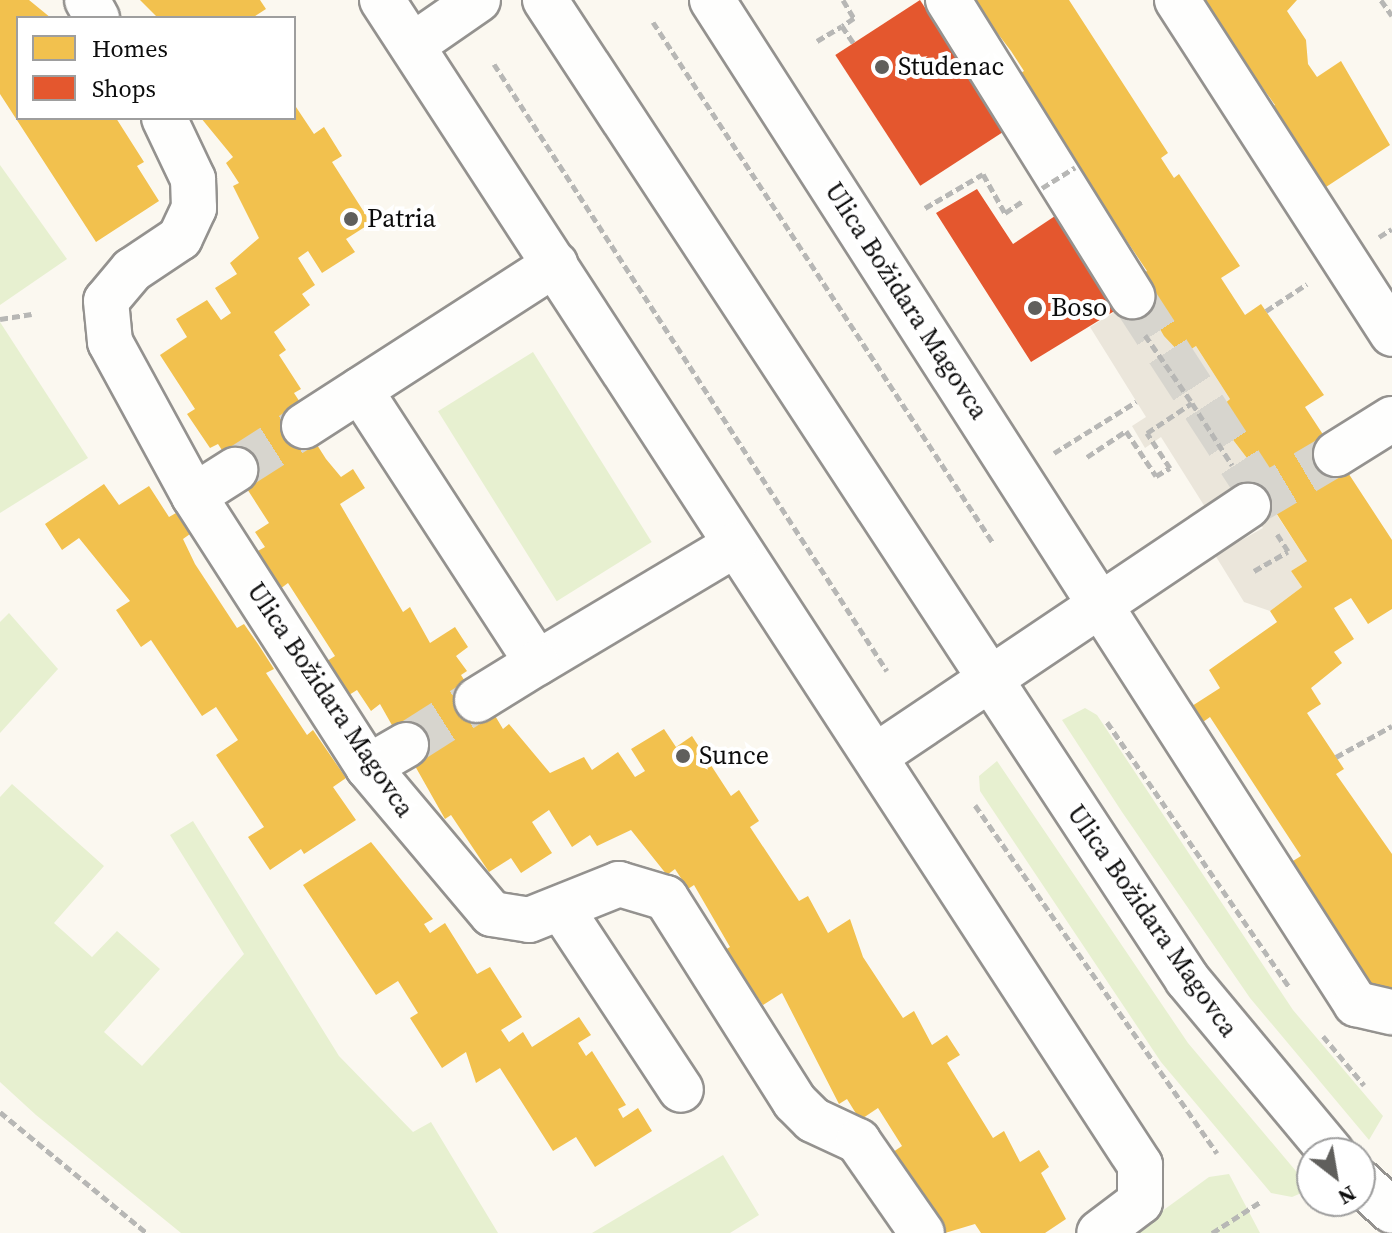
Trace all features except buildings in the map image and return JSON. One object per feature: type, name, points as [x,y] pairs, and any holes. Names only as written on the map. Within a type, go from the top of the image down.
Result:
[{"type":"street","points":[[382,0],[735,545],[877,755],[1140,1165],[1140,1202],[1099,1233]]},
{"type":"street","points":[[413,45],[478,0]]},
{"type":"street","name":"Ulica Božidara Magovca","points":[[545,0],[1187,979],[1319,1137]]},
{"type":"street","name":"Ulica Božidara Magovca","points":[[712,0],[1356,1004],[1392,1012]]},
{"type":"street","points":[[948,0],[1136,312]]},
{"type":"street","points":[[1177,0],[1392,334]]},
{"type":"street","name":"Ulica Božidara Magovca","points":[[165,120],[193,179],[194,208],[180,238],[117,284],[104,320],[194,496],[368,767],[476,903],[492,914],[529,920],[563,911],[619,884],[666,898],[795,1102],[813,1120],[858,1141],[922,1233]]},
{"type":"street","points":[[304,426],[555,264]]},
{"type":"street","points":[[360,390],[537,663]]},
{"type":"street","points":[[1336,454],[1392,419]]},
{"type":"street","points":[[194,496],[235,470]]},
{"type":"street","points":[[877,755],[988,677],[1248,506]]},
{"type":"street","points":[[477,700],[735,545]]},
{"type":"street","points":[[368,767],[406,745]]},
{"type":"street","points":[[563,911],[681,1090]]},
{"type":"street","points":[[1376,1196],[1392,1211]]},
{"type":"path","points":[[817,41],[854,18],[843,0]]},
{"type":"path","points":[[1381,0],[1392,16]]},
{"type":"path","points":[[653,22],[993,543]]},
{"type":"path","points":[[842,26],[854,44]]},
{"type":"path","points":[[494,64],[887,671]]},
{"type":"path","points":[[1042,188],[1075,167]]},
{"type":"path","points":[[925,208],[983,174],[1005,213],[1033,194]]},
{"type":"path","points":[[1136,312],[1192,403]]},
{"type":"path","points":[[0,319],[32,314]]},
{"type":"path","points":[[1039,462],[1136,402]]},
{"type":"path","points":[[1087,457],[1126,431],[1156,476],[1170,468],[1153,442]]},
{"type":"path","points":[[1107,722],[1293,993]]},
{"type":"path","points":[[1336,757],[1392,726]]},
{"type":"path","points":[[975,805],[1217,1153]]},
{"type":"path","points":[[1320,1032],[1364,1085]]},
{"type":"path","points":[[0,1112],[147,1233]]},
{"type":"path","points":[[1212,1233],[1260,1202]]},
{"type":"green space","points":[[0,165],[67,259],[0,305]]},
{"type":"green space","points":[[0,322],[88,458],[0,513]]},
{"type":"green space","points":[[533,352],[652,542],[557,601],[438,411]]},
{"type":"green space","points":[[9,613],[58,669],[0,733],[0,622]]},
{"type":"green space","points":[[1085,708],[1097,715],[1293,1010],[1383,1116],[1371,1137],[1366,1137],[1250,998],[1062,720]]},
{"type":"green space","points":[[997,761],[1188,1043],[1296,1171],[1296,1195],[1271,1193],[1161,1062],[980,791],[979,776]]},
{"type":"green space","points":[[12,784],[104,866],[54,923],[92,957],[117,931],[160,969],[104,1032],[142,1066],[244,954],[170,835],[193,821],[339,1056],[413,1132],[431,1122],[498,1233],[181,1233],[0,1082],[0,797]]},
{"type":"green space","points":[[723,1155],[759,1215],[730,1233],[592,1233]]},
{"type":"green space","points":[[1229,1174],[1260,1233],[1132,1233],[1209,1177]]},
{"type":"shaded area","points":[[1141,296],[1182,355],[1196,346],[1230,399],[1223,405],[1234,421],[1224,428],[1279,500],[1271,506],[1307,561],[1291,571],[1302,587],[1270,611],[1244,602],[1215,555],[1263,528],[1234,487],[1205,507],[1161,437],[1145,448],[1132,426],[1146,417],[1090,327]]},
{"type":"tunnel","points":[[1132,296],[1262,496]]},
{"type":"tunnel","points":[[235,470],[304,426]]},
{"type":"tunnel","points":[[1248,506],[1336,454]]},
{"type":"tunnel","points":[[406,745],[477,700]]},
{"type":"place","name":"Studenac","points":[[882,67]]},
{"type":"place","name":"Patria","points":[[351,219]]},
{"type":"place","name":"Boso","points":[[1035,308]]},
{"type":"place","name":"Sunce","points":[[683,756]]}]
